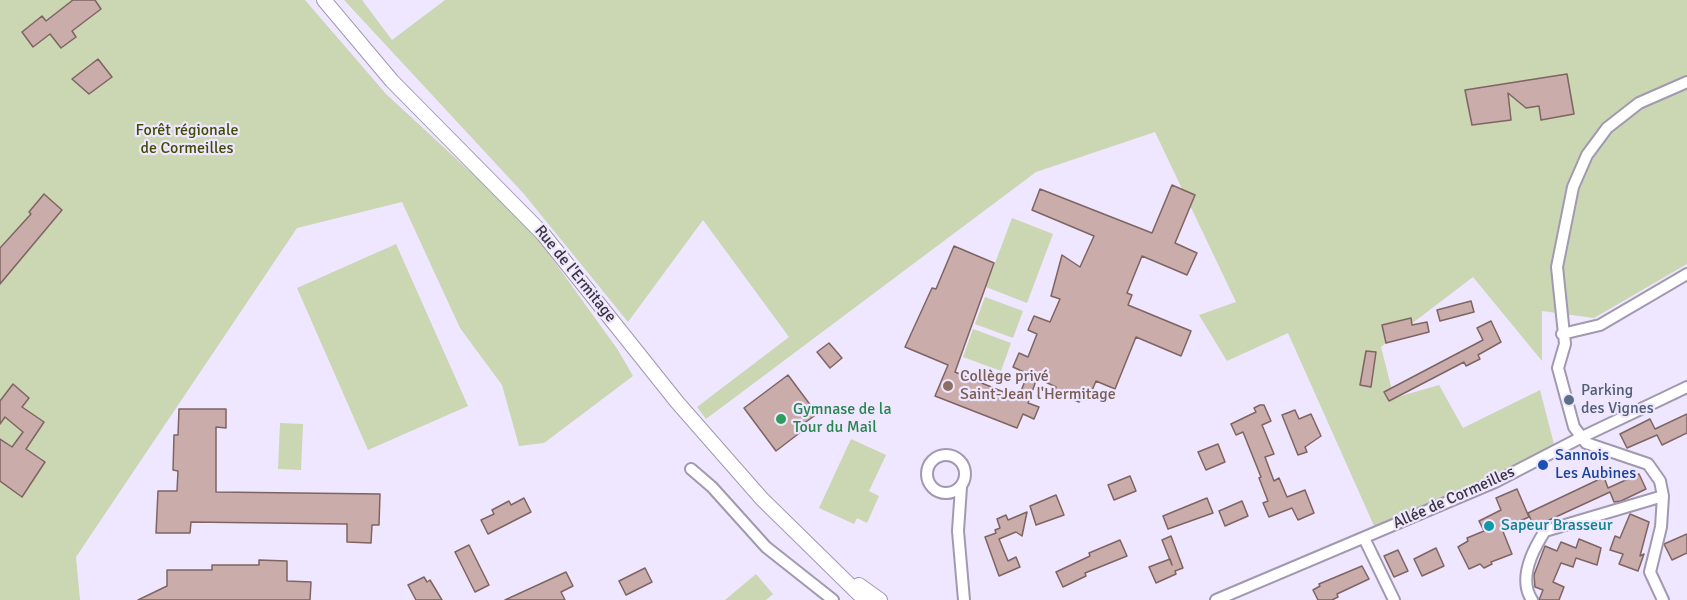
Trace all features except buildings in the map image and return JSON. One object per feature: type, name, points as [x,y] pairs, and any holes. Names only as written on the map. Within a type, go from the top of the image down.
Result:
[{"type":"street","name":"Rue de l'Ermitage","points":[[324,0],[392,81],[543,234],[689,417],[762,499],[865,600]]},
{"type":"street","points":[[1663,600],[1650,572],[1661,527],[1663,496],[1660,481],[1648,464],[1586,443],[1574,428],[1558,368],[1565,344],[1562,334],[1557,267],[1573,187],[1587,155],[1607,128],[1639,103],[1687,82]]},
{"type":"street","points":[[1562,334],[1600,325],[1687,274]]},
{"type":"street","name":"Allée de Cormeilles","points":[[1216,600],[1242,595],[1364,538],[1495,482],[1687,387]]},
{"type":"street","points":[[959,511],[943,493],[933,488],[927,472],[932,462],[942,456],[953,456],[962,463],[965,473],[959,511],[964,600]]},
{"type":"street","points":[[691,469],[712,487],[766,547],[834,600]]},
{"type":"street","points":[[943,493],[952,492],[961,487]]},
{"type":"street","points":[[1532,600],[1525,586],[1524,577],[1545,531],[1663,496]]},
{"type":"street","points":[[1364,538],[1394,600]]},
{"type":"street","name":"Rue de l'Ermitage","points":[[818,556],[880,600]]},
{"type":"green space","name":"Forêt régionale de Cormeilles","points":[[0,0],[305,0],[386,94],[528,225],[618,350],[633,376],[544,443],[519,446],[502,385],[460,328],[402,202],[297,228],[76,557],[80,600],[0,600]]},
{"type":"green space","points":[[344,0],[362,0],[392,40],[445,0],[1687,0],[1687,264],[1594,318],[1542,311],[1542,361],[1473,277],[1381,347],[1394,398],[1439,385],[1463,428],[1540,390],[1555,448],[1375,528],[1288,333],[1227,361],[1199,315],[1236,302],[1155,132],[1036,172],[706,419],[697,407],[789,337],[703,220],[628,322],[524,194]]},
{"type":"green space","points":[[1012,218],[1053,234],[1027,303],[986,287]]},
{"type":"green space","points":[[396,244],[468,406],[368,450],[297,288]]},
{"type":"green space","points":[[985,297],[1023,311],[1013,338],[975,324]]},
{"type":"green space","points":[[973,329],[1011,343],[1001,371],[963,357]]},
{"type":"green space","points":[[280,423],[303,424],[301,470],[278,469]]},
{"type":"green space","points":[[851,439],[886,455],[869,491],[879,496],[867,523],[857,518],[854,524],[819,508]]},
{"type":"green space","points":[[756,574],[773,594],[766,600],[725,600]]},
{"type":"place","name":"Collège privé Saint-Jean l'Hermitage","points":[[948,386]]},
{"type":"place","name":"Parking des Vignes","points":[[1569,400]]},
{"type":"place","name":"Gymnase de la Tour du Mail","points":[[781,419]]},
{"type":"place","name":"Sannois Les Aubines","points":[[1543,465]]},
{"type":"place","name":"Sapeur Brasseur","points":[[1489,526]]}]
